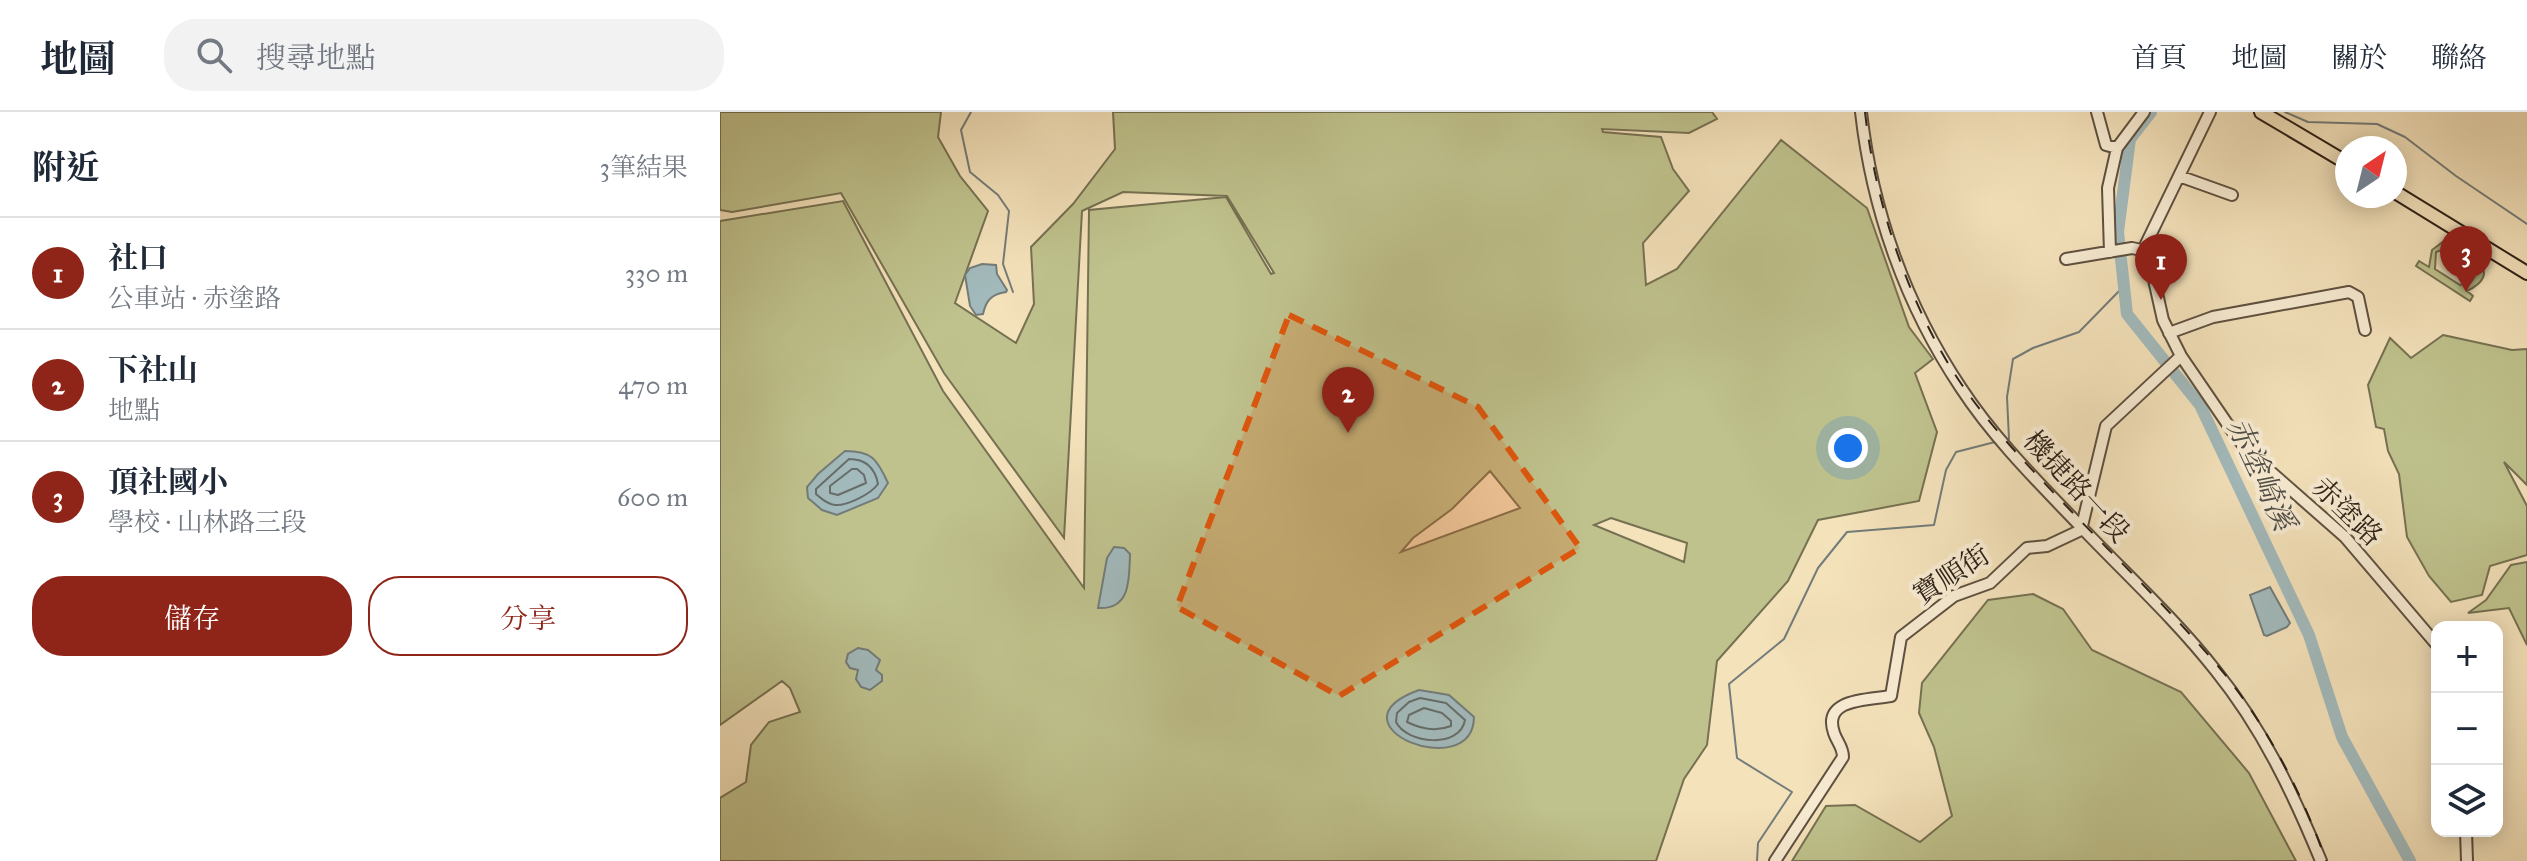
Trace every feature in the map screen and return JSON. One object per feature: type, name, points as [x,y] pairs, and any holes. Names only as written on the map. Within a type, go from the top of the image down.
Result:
[{"type":"main road","points":[[2261,112],[2335,156]]},
{"type":"main road","points":[[2407,199],[2527,273]]},
{"type":"street","name":"機捷路一段","points":[[1861,112],[1867,161],[1895,259],[1928,334],[1962,389],[2002,440],[2181,631],[2248,714],[2286,781],[2321,861]]},
{"type":"street","points":[[2097,112],[2106,145],[2117,148]]},
{"type":"street","points":[[2112,252],[2108,188],[2117,148],[2144,112]]},
{"type":"street","points":[[2066,259],[2132,248],[2146,251],[2146,244],[2210,112]]},
{"type":"street","points":[[2179,176],[2232,195]]},
{"type":"street","name":"赤塗路","points":[[2146,251],[2160,312],[2179,359],[2237,438],[2255,458],[2345,537],[2431,638]]},
{"type":"street","points":[[2169,333],[2213,317],[2349,292],[2358,297],[2365,330]]},
{"type":"street","points":[[2082,528],[2106,426],[2179,359]]},
{"type":"street","name":"寶順街","points":[[1775,861],[1843,757],[1831,717],[1836,709],[1847,703],[1891,696],[1901,637],[1954,596],[1990,583],[2027,548],[2047,546],[2082,528]]},
{"type":"street","points":[[2466,837],[2467,861]]},
{"type":"highlighted area","points":[[1289,315],[1478,407],[1580,548],[1339,696],[1177,607]]},
{"type":"green space","points":[[720,112],[941,112],[938,137],[960,176],[988,211],[955,303],[1016,343],[1034,304],[1031,247],[1073,204],[1115,149],[1113,112],[1712,112],[1717,119],[1689,133],[1602,129],[1603,132],[1661,137],[1673,169],[1689,191],[1643,243],[1646,285],[1677,269],[1781,140],[1867,208],[1909,327],[1933,359],[1915,373],[1937,432],[1919,501],[1818,520],[1788,581],[1717,661],[1707,745],[1684,779],[1656,861],[720,861],[720,798],[746,782],[751,745],[769,722],[800,712],[790,688],[782,681],[720,725],[720,221],[843,201],[943,391],[1084,588],[1089,210],[1226,197],[1271,274],[1274,273],[1227,196],[1123,192],[1082,211],[1064,538],[944,373],[841,193],[732,212],[720,210]],"holes":[[[1490,471],[1520,508],[1401,552],[1413,538],[1452,509]],[[1611,518],[1687,543],[1684,562],[1594,525]]]},
{"type":"green space","points":[[2452,240],[2468,251],[2484,270],[2478,284],[2467,291],[2473,296],[2470,301],[2416,266],[2419,261],[2429,267],[2432,250],[2444,241]],"holes":[[[2450,247],[2474,262],[2476,274],[2471,282],[2460,285],[2435,269],[2436,252]]]},
{"type":"green space","points":[[2443,335],[2512,350],[2527,349],[2527,485],[2504,462],[2527,506],[2527,555],[2490,566],[2482,595],[2451,602],[2429,576],[2407,537],[2399,474],[2388,451],[2384,429],[2376,427],[2368,385],[2390,338],[2411,358]]},
{"type":"green space","points":[[2527,562],[2527,645],[2509,608],[2468,613],[2486,600],[2511,565]]},
{"type":"green space","points":[[2033,594],[2063,609],[2092,650],[2181,692],[2249,773],[2296,861],[1792,861],[1826,806],[1855,805],[1920,842],[1952,816],[1934,747],[1919,713],[1922,683],[1988,600]]},
{"type":"water","points":[[982,264],[996,265],[997,274],[1007,290],[990,298],[983,314],[976,315],[970,306],[965,275],[970,268]]},
{"type":"water","points":[[845,451],[868,455],[888,483],[878,498],[837,515],[822,510],[808,498],[807,487]]},
{"type":"water","points":[[1114,547],[1124,548],[1130,554],[1126,591],[1117,604],[1098,608],[1107,558]]},
{"type":"water","points":[[2270,587],[2290,623],[2267,636],[2250,595]]},
{"type":"water","points":[[858,648],[868,650],[880,660],[876,670],[882,675],[882,681],[870,690],[861,687],[856,679],[858,670],[850,668],[846,662],[848,654]]},
{"type":"water","points":[[1419,690],[1449,695],[1474,717],[1467,737],[1451,746],[1431,748],[1410,742],[1394,732],[1387,719],[1394,704]]},
{"type":"waterway","points":[[971,112],[961,130],[970,172],[998,195],[1009,211],[1003,264],[1013,292]]},
{"type":"waterway","name":"赤塗崎溪","points":[[2151,112],[2130,139],[2118,232],[2127,314],[2200,405],[2309,635],[2342,737],[2410,861]]},
{"type":"waterway","points":[[2285,112],[2308,122],[2377,124],[2405,137],[2527,224]]},
{"type":"waterway","points":[[2005,439],[2009,439],[2007,397],[2013,359],[2033,348],[2079,332],[2124,286]]},
{"type":"waterway","points":[[1757,861],[1758,843],[1792,792],[1737,758],[1729,684],[1784,639],[1818,568],[1847,532],[1934,525],[1946,470],[1956,452],[1995,442]]},
{"type":"railway","points":[[1865,112],[1877,181],[1896,251],[1924,318],[1958,379],[2012,448],[2183,626],[2235,688],[2281,759],[2306,809],[2326,861]]},
{"type":"place","name":"頂社國小","points":[[2466,292]]},
{"type":"place","name":"社口","points":[[2161,300]]},
{"type":"place","name":"下社山","points":[[1348,433]]}]
